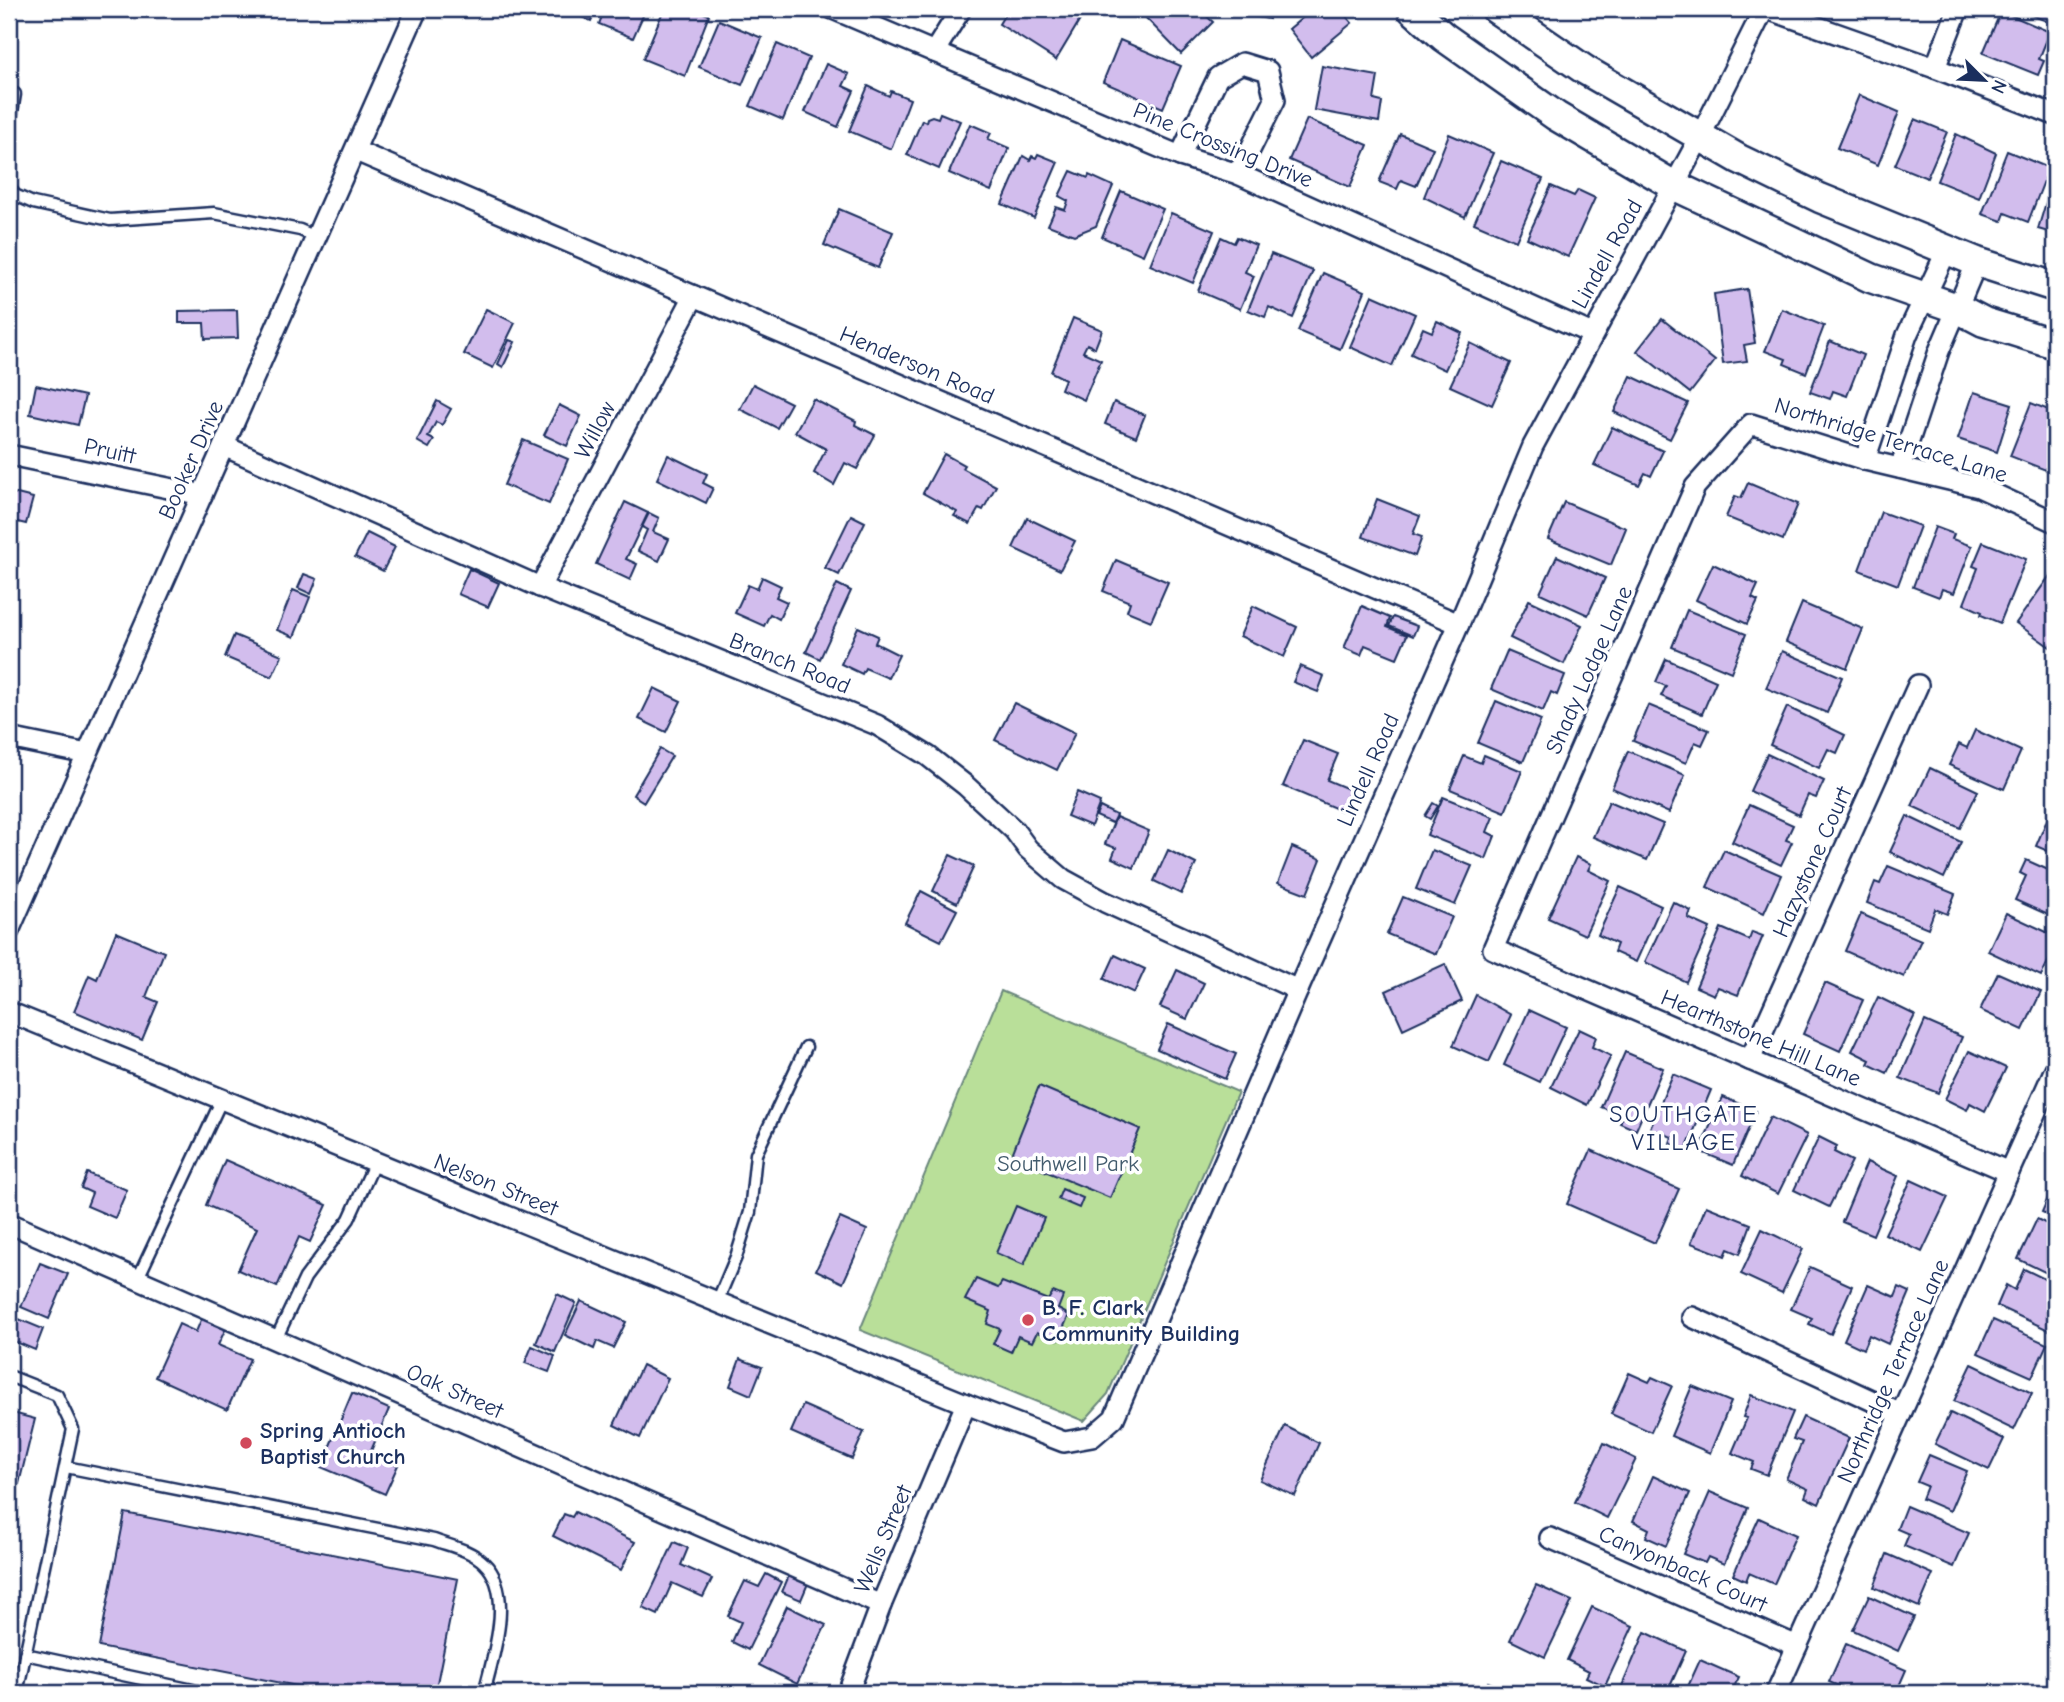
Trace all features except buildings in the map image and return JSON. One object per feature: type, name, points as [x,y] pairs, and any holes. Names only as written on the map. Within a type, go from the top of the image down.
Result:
[{"type":"main road","points":[[1412,9],[1444,37],[1556,116],[1673,185],[1871,278],[1957,308],[1984,322],[2055,344]]},
{"type":"main road","points":[[1496,9],[1585,70],[1739,159],[1819,198],[1947,250],[2055,287]]},
{"type":"street","name":"Booker Drive","points":[[9,931],[417,9]]},
{"type":"street","name":"Pine Crossing Drive","points":[[832,9],[1180,156],[1238,174],[1592,334]]},
{"type":"street","points":[[934,52],[961,9]]},
{"type":"street","points":[[1765,9],[1935,68],[2055,115]]},
{"type":"street","name":"Lindell Road","points":[[966,1404],[1064,1441],[1091,1437],[1114,1418],[1459,624],[1533,446],[1700,137],[1765,9]]},
{"type":"street","points":[[1935,68],[1958,9]]},
{"type":"street","points":[[1180,156],[1218,77],[1242,63],[1269,71],[1275,100],[1238,174]]},
{"type":"street","name":"Henderson Road","points":[[356,151],[1459,624]]},
{"type":"street","points":[[1865,460],[1907,335],[1947,250]]},
{"type":"street","points":[[1900,468],[1939,351],[1977,262]]},
{"type":"street","name":"Willow","points":[[540,587],[694,296]]},
{"type":"street","name":"Northridge Terrace Lane","points":[[1751,424],[1865,460],[1979,487],[2055,522]]},
{"type":"street","name":"Shady Lodge Lane","points":[[1493,950],[1696,487],[1751,424]]},
{"type":"street","name":"Branch Road","points":[[224,446],[540,587],[877,724],[928,756],[965,785],[1014,830],[1028,849],[1063,879],[1105,902],[1298,990]]},
{"type":"street","name":"Pruitt","points":[[9,455],[202,495]]},
{"type":"street","name":"Hazystone Court","points":[[1750,1060],[1918,684]]},
{"type":"street","points":[[9,738],[87,754]]},
{"type":"street","name":"Hearthstone Hill Lane","points":[[1493,950],[2009,1172]]},
{"type":"street","name":"Nelson Street","points":[[9,1012],[966,1404]]},
{"type":"street","name":"Northridge Terrace Lane","points":[[1776,1693],[2055,1069]]},
{"type":"street","name":"Oak Street","points":[[9,1223],[881,1605]]},
{"type":"street","points":[[1692,1317],[1901,1414]]},
{"type":"street","name":"Wells Street","points":[[848,1693],[881,1605],[966,1404]]},
{"type":"street","name":"Canyonback Court","points":[[1550,1538],[1797,1646]]},
{"type":"lane","points":[[9,130],[15,94]]},
{"type":"lane","points":[[9,187],[15,195],[33,203],[110,220],[214,213],[300,230],[316,237]]},
{"type":"lane","points":[[717,1302],[736,1257],[750,1212],[757,1154],[806,1047]]},
{"type":"lane","points":[[138,1278],[222,1099]]},
{"type":"lane","points":[[276,1339],[305,1278],[349,1219],[375,1162]]},
{"type":"lane","points":[[9,1376],[57,1395],[73,1429],[17,1693]]},
{"type":"lane","points":[[66,1467],[434,1540],[464,1550],[484,1562],[497,1582],[501,1600],[492,1662],[484,1693]]},
{"type":"lane","points":[[25,1654],[207,1693]]},
{"type":"green space","name":"Southwell Park","points":[[1001,991],[1238,1092],[1108,1394],[1084,1421],[860,1330]]},
{"type":"place","name":"B. F. Clark Community Building","points":[[1028,1320]]},
{"type":"place","name":"Spring Antioch Baptist Church","points":[[246,1443]]},
{"type":"district","name":"SOUTHGATE VILLAGE","points":[[1684,1128]]}]
